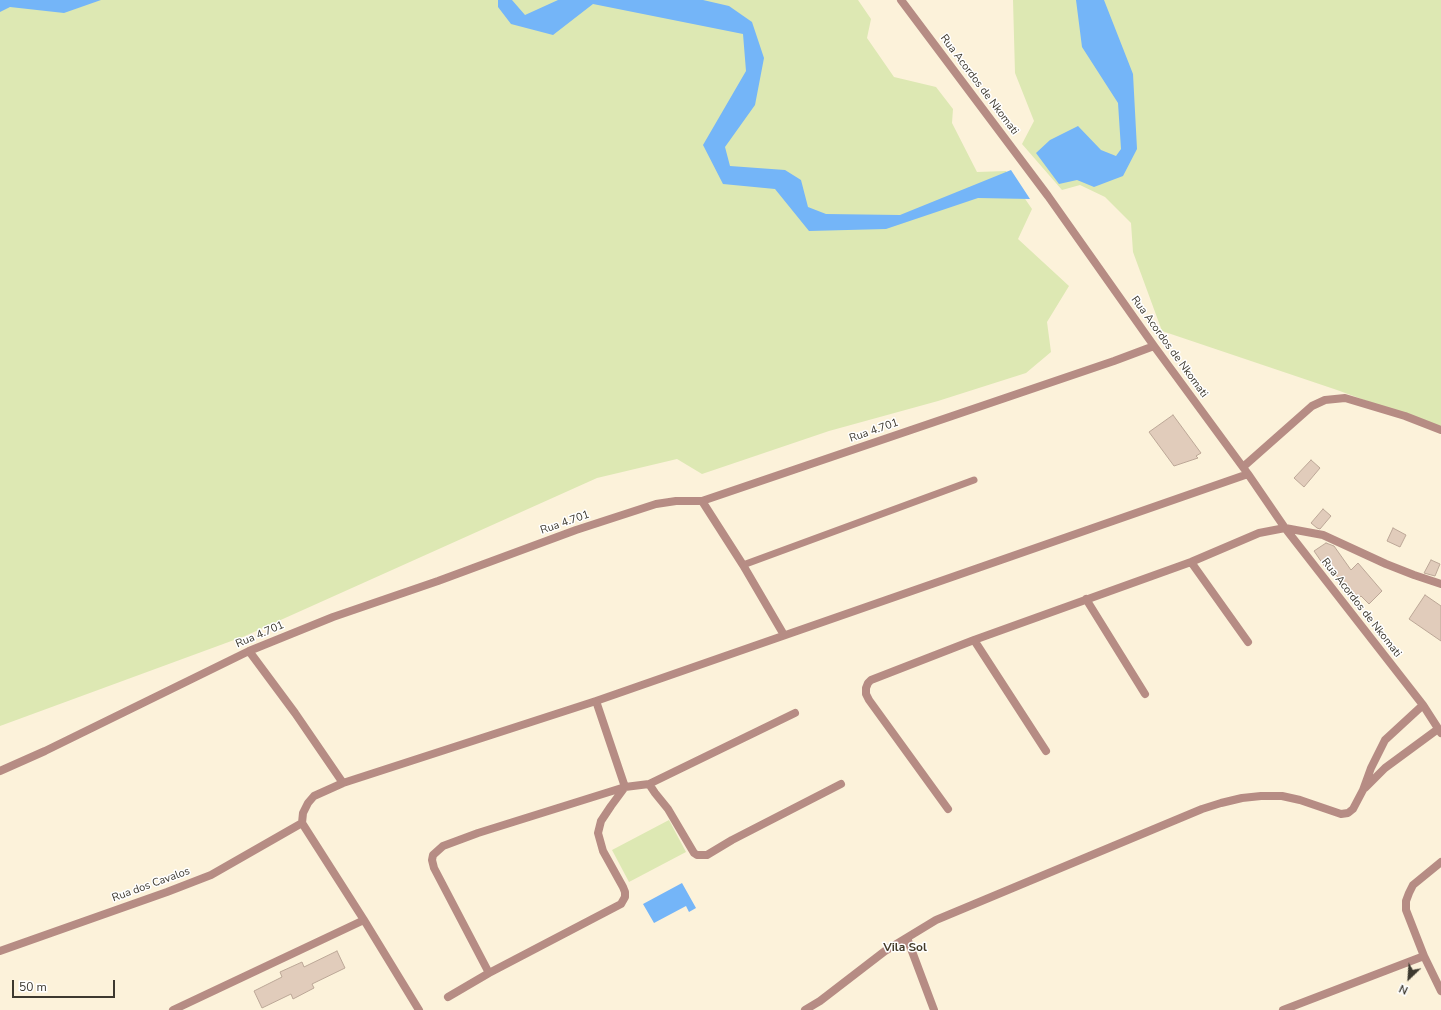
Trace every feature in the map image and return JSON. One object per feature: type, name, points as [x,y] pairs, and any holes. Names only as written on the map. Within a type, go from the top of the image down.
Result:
[{"type":"street","name":"Rua Acordos de Nkomati","points":[[901,0],[1048,196],[1154,346],[1248,474],[1285,528],[1423,705],[1440,731]]},
{"type":"street","name":"Rua 4.701","points":[[0,771],[45,751],[249,651],[333,617],[438,581],[576,530],[656,504],[676,501],[702,501],[1114,361],[1154,346]]},
{"type":"street","points":[[1242,466],[1312,406],[1325,400],[1345,398],[1405,416],[1441,430]]},
{"type":"street","points":[[419,1010],[302,823],[303,813],[308,803],[314,796],[343,783],[596,701],[1248,474]]},
{"type":"street","points":[[702,501],[743,565],[784,635]]},
{"type":"street","points":[[948,809],[869,700],[866,694],[866,688],[871,680],[974,640],[1191,562],[1259,533],[1285,528],[1323,535],[1386,564],[1441,584]]},
{"type":"street","points":[[1191,562],[1248,642]]},
{"type":"street","points":[[1086,599],[1145,694]]},
{"type":"street","points":[[974,640],[1046,751]]},
{"type":"street","points":[[249,651],[343,783]]},
{"type":"street","points":[[596,701],[625,787]]},
{"type":"street","points":[[805,1010],[820,1001],[885,951],[936,920],[1202,809],[1221,803],[1261,796],[1282,796],[1300,800],[1341,814],[1348,813],[1353,809],[1363,790],[1386,740],[1423,705]]},
{"type":"street","points":[[489,973],[434,868],[432,860],[436,851],[443,846],[478,833],[625,787],[649,784],[795,713]]},
{"type":"street","points":[[1363,790],[1385,768],[1440,731]]},
{"type":"street","points":[[649,784],[654,793],[668,809],[694,853],[703,855],[707,855],[732,840],[841,784]]},
{"type":"street","points":[[448,997],[489,973],[621,904],[625,897],[625,892],[603,851],[598,833],[602,821],[625,787]]},
{"type":"street","name":"Rua dos Cavalos","points":[[0,951],[211,875],[302,823]]},
{"type":"street","points":[[1441,862],[1413,885],[1408,893],[1406,901],[1406,910],[1424,956],[1441,991]]},
{"type":"street","points":[[173,1010],[364,920]]},
{"type":"street","points":[[907,938],[934,1010]]},
{"type":"street","points":[[1282,1010],[1424,956]]},
{"type":"lane","points":[[743,565],[974,480]]},
{"type":"green space","points":[[0,0],[858,0],[871,19],[867,38],[894,77],[936,87],[953,109],[952,123],[977,172],[1006,171],[1032,209],[1018,239],[1069,286],[1047,322],[1051,352],[1026,373],[938,401],[829,431],[702,474],[677,459],[597,478],[245,636],[0,726]]},
{"type":"green space","points":[[1013,0],[1441,0],[1441,428],[1337,390],[1162,331],[1133,252],[1131,223],[1105,197],[1080,185],[1062,190],[1022,144],[1034,121],[1015,73]]},
{"type":"green space","points":[[669,820],[686,852],[629,882],[612,850]]},
{"type":"water","points":[[0,0],[101,0],[64,13],[10,7],[0,12]]},
{"type":"water","points":[[498,0],[512,0],[525,15],[558,0],[703,0],[729,6],[752,22],[764,58],[755,105],[725,147],[730,166],[785,170],[801,180],[808,207],[826,214],[900,215],[1011,170],[1030,199],[978,198],[886,229],[809,231],[775,189],[723,184],[703,145],[746,71],[743,34],[593,4],[553,35],[511,24],[498,7]]},
{"type":"water","points":[[1076,0],[1104,0],[1133,74],[1137,149],[1123,176],[1094,187],[1077,180],[1059,184],[1036,153],[1050,140],[1078,126],[1101,150],[1116,156],[1121,149],[1118,103],[1082,47]]},
{"type":"water","points":[[682,883],[696,908],[689,912],[686,906],[654,923],[643,904]]},
{"type":"building","points":[[1173,415],[1201,453],[1196,456],[1198,458],[1174,466],[1149,432]]},
{"type":"building","points":[[1311,460],[1320,468],[1304,487],[1294,478]]},
{"type":"building","points":[[1323,509],[1331,516],[1320,529],[1311,523]]},
{"type":"building","points":[[1393,528],[1406,535],[1400,547],[1387,541]]},
{"type":"building","points":[[1326,543],[1334,546],[1351,570],[1358,563],[1382,591],[1369,604],[1361,596],[1357,599],[1330,568],[1327,570],[1314,551]]},
{"type":"building","points":[[1431,560],[1440,564],[1435,576],[1424,573]]},
{"type":"building","points":[[1425,595],[1441,606],[1441,641],[1409,619]]},
{"type":"building","points":[[337,951],[345,968],[312,984],[314,988],[293,999],[291,994],[262,1008],[254,991],[282,977],[280,972],[302,962],[304,967]]},
{"type":"district","name":"Vila Sol","points":[[905,948]]}]
